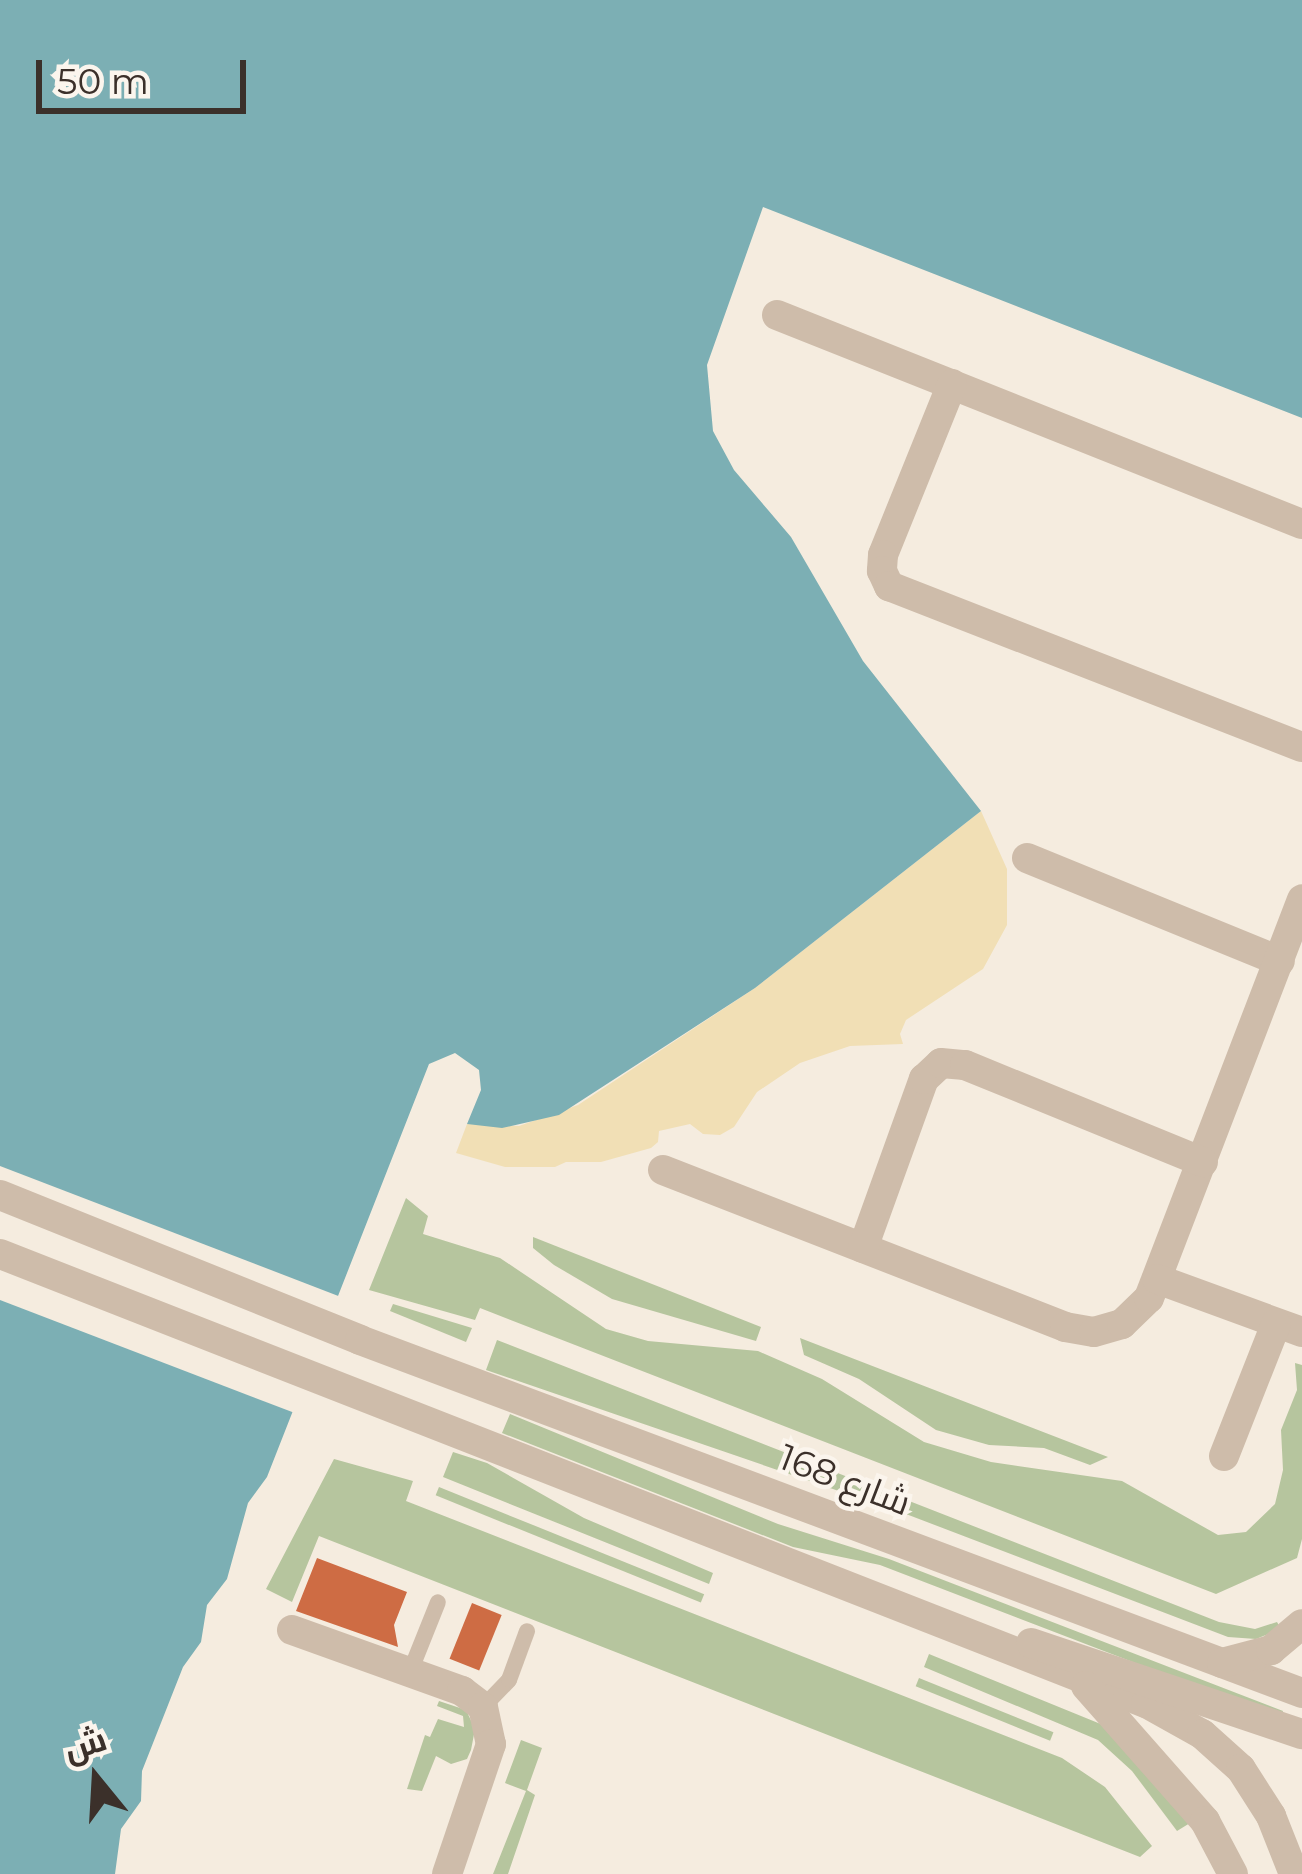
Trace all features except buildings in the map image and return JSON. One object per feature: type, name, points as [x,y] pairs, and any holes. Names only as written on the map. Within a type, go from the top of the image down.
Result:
[{"type":"street","points":[[777,315],[1302,524]]},
{"type":"street","points":[[952,384],[883,555],[882,571],[890,586],[1302,747]]},
{"type":"street","points":[[1027,858],[1280,961]]},
{"type":"street","points":[[663,1170],[1079,1331],[1108,1330],[1132,1317],[1157,1279],[1302,899]]},
{"type":"street","points":[[863,1248],[924,1079],[941,1063],[965,1065],[1203,1162]]},
{"type":"street","name":"شارع 168","points":[[0,1195],[360,1340],[1302,1693]]},
{"type":"street","points":[[0,1254],[338,1391],[1145,1703],[1228,1755],[1270,1816],[1294,1874]]},
{"type":"street","points":[[1157,1279],[1289,1328],[1224,1456]]},
{"type":"street","points":[[1222,1663],[1270,1650],[1302,1624]]},
{"type":"street","points":[[292,1630],[463,1691],[483,1707],[491,1744],[447,1874]]},
{"type":"street","points":[[960,1633],[1078,1654],[1302,1734]]},
{"type":"street","points":[[1078,1678],[1162,1766],[1204,1821],[1233,1874]]},
{"type":"lane","points":[[410,1672],[438,1602]]},
{"type":"lane","points":[[483,1707],[509,1680],[526,1631]]},
{"type":"green space","points":[[406,1198],[428,1216],[423,1234],[500,1258],[606,1329],[648,1341],[758,1351],[822,1379],[924,1442],[991,1462],[1122,1481],[1218,1535],[1246,1532],[1275,1504],[1283,1470],[1281,1430],[1297,1390],[1295,1363],[1302,1365],[1302,1539],[1297,1558],[1216,1594],[480,1308],[475,1320],[369,1290]]},
{"type":"green space","points":[[533,1237],[761,1327],[756,1341],[612,1299],[554,1265],[533,1248]]},
{"type":"green space","points":[[393,1304],[472,1328],[466,1342],[390,1311]]},
{"type":"green space","points":[[800,1338],[1108,1457],[1090,1465],[1044,1448],[989,1445],[936,1430],[859,1379],[804,1355]]},
{"type":"green space","points":[[497,1340],[1219,1622],[1255,1629],[1277,1622],[1281,1629],[1256,1639],[1228,1637],[906,1514],[486,1370]]},
{"type":"green space","points":[[510,1414],[778,1524],[889,1559],[1283,1711],[1281,1719],[880,1565],[793,1547],[502,1433]]},
{"type":"green space","points":[[453,1452],[487,1463],[584,1518],[713,1573],[709,1584],[443,1477]]},
{"type":"green space","points":[[334,1459],[413,1481],[406,1501],[1062,1758],[1105,1787],[1152,1846],[1140,1857],[319,1536],[292,1602],[266,1589]]},
{"type":"green space","points":[[439,1487],[704,1594],[701,1602],[436,1495]]},
{"type":"green space","points":[[929,1654],[1108,1727],[1190,1823],[1177,1831],[1132,1771],[1098,1740],[924,1667]]},
{"type":"green space","points":[[919,1678],[1053,1732],[1050,1741],[916,1686]]},
{"type":"green space","points":[[439,1701],[466,1710],[475,1729],[471,1750],[467,1759],[451,1764],[436,1756],[422,1791],[407,1789],[425,1735],[430,1737],[438,1719],[464,1727],[463,1716],[437,1706]]},
{"type":"green space","points":[[521,1740],[542,1748],[527,1790],[535,1795],[508,1874],[493,1874],[526,1791],[505,1783]]},
{"type":"sand","points":[[981,811],[1007,869],[1007,925],[983,969],[906,1020],[900,1034],[903,1044],[850,1046],[800,1063],[757,1092],[734,1127],[720,1135],[703,1134],[690,1124],[659,1131],[658,1142],[651,1148],[601,1162],[566,1162],[555,1167],[505,1167],[456,1153],[467,1124],[519,1126],[578,1105],[755,988]]},
{"type":"water","points":[[0,0],[1302,0],[1302,418],[763,207],[707,365],[713,431],[734,470],[791,537],[863,661],[981,811],[755,988],[559,1115],[502,1128],[467,1124],[481,1090],[479,1070],[455,1053],[429,1064],[267,1477],[248,1503],[227,1579],[207,1605],[201,1642],[183,1667],[142,1771],[141,1801],[121,1829],[115,1874],[0,1874]]},
{"type":"pier","points":[[0,1166],[344,1298],[299,1415],[0,1300]]}]
